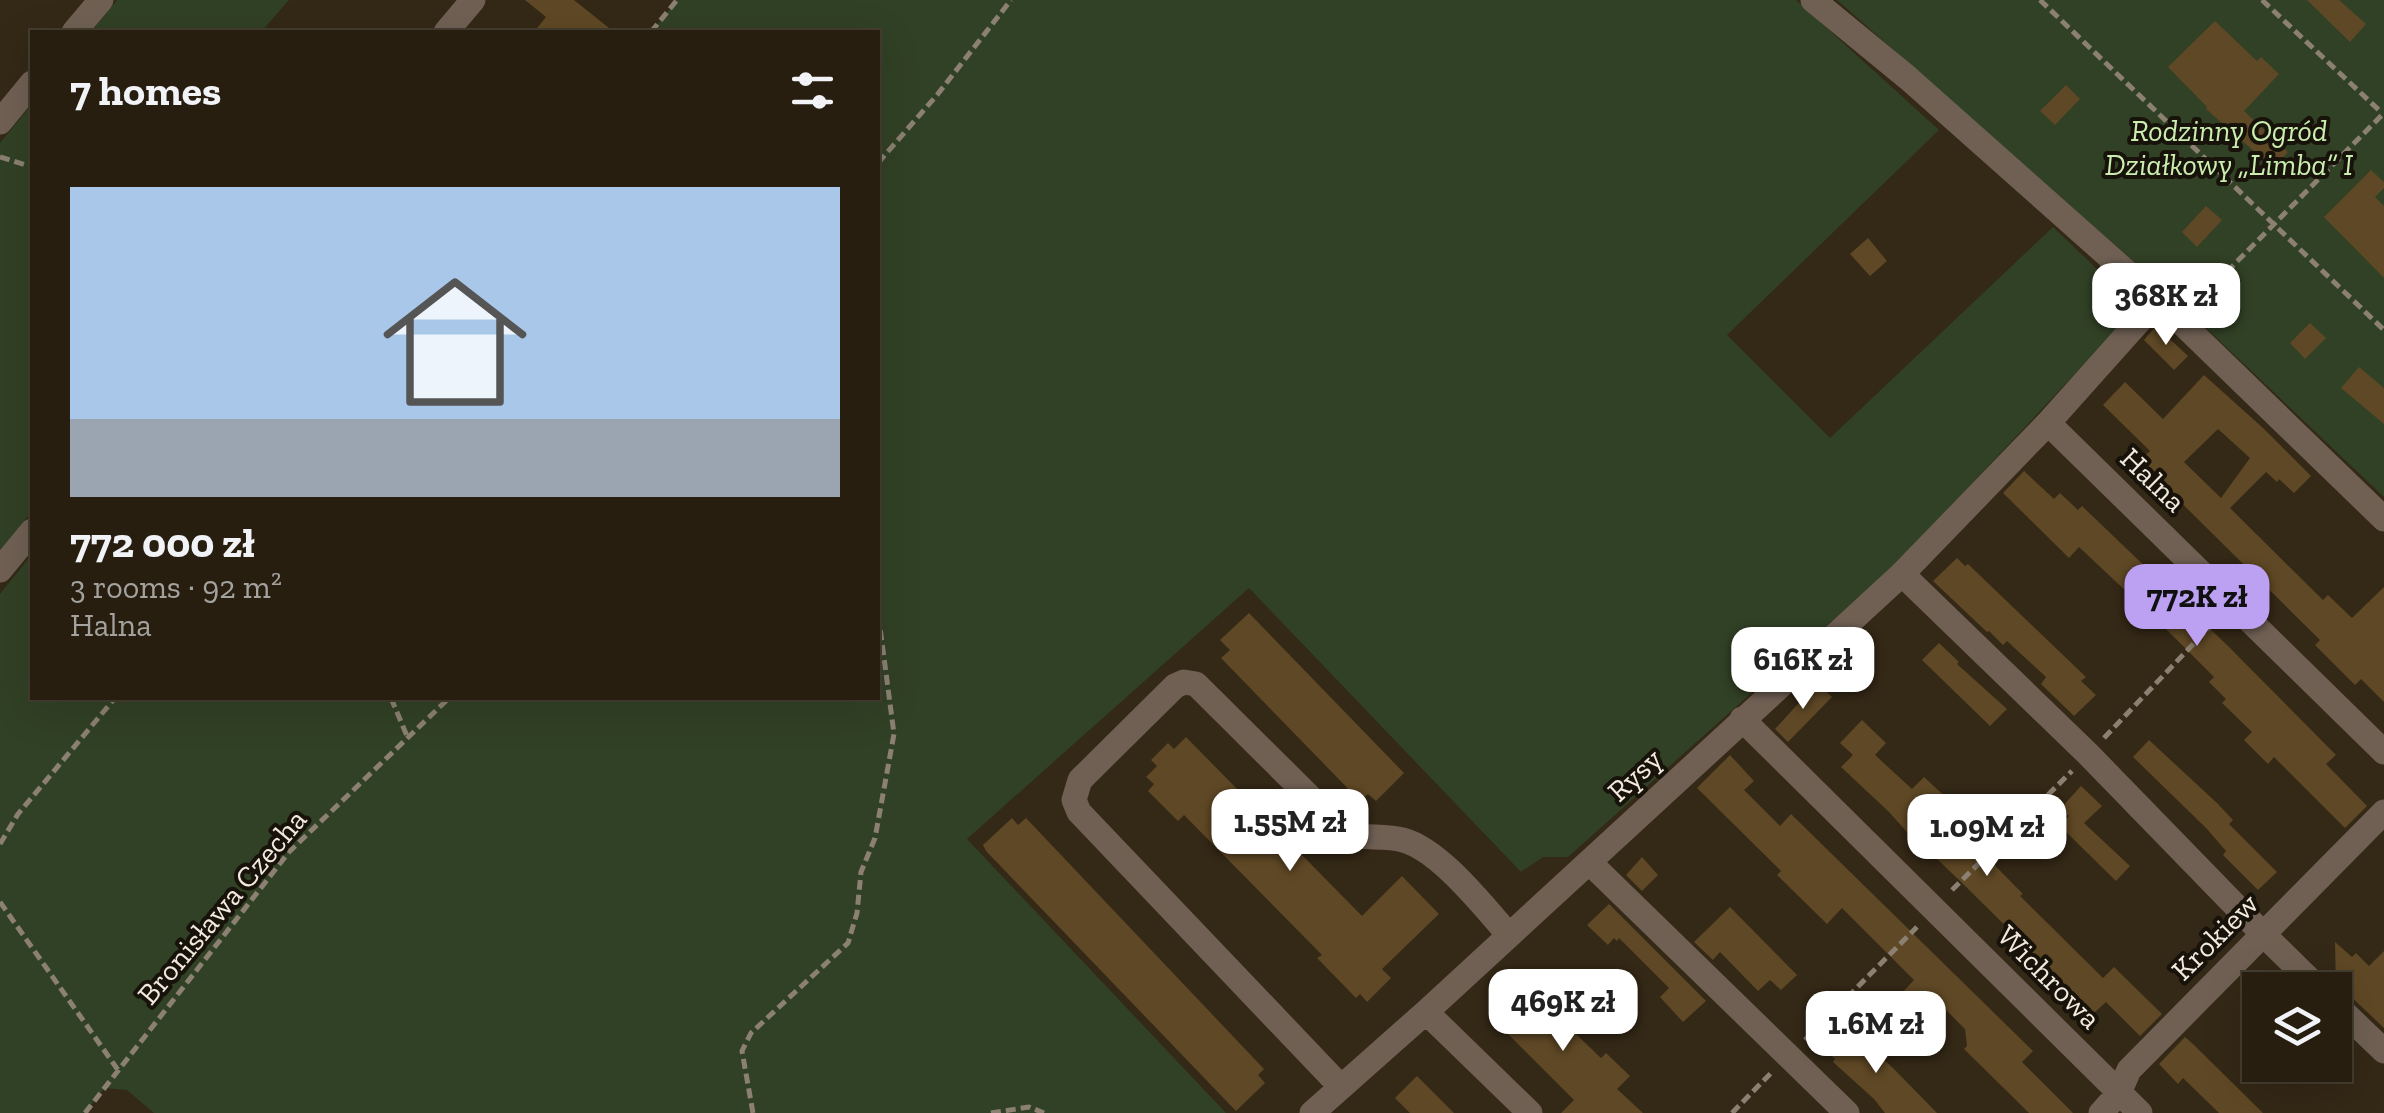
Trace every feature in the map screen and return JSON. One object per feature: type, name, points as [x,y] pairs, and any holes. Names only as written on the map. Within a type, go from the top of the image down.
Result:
[{"type":"street","points":[[76,30],[101,0]]},
{"type":"street","points":[[448,30],[473,0]]},
{"type":"street","points":[[1813,0],[1908,78],[2158,300],[2384,518]]},
{"type":"street","points":[[0,122],[30,85]]},
{"type":"street","name":"Rysy","points":[[1312,1113],[1902,574],[2048,423],[2158,300]]},
{"type":"street","name":"Halna","points":[[2048,423],[2384,752]]},
{"type":"street","points":[[0,570],[30,533]]},
{"type":"street","points":[[1902,574],[2088,754],[2302,972]]},
{"type":"street","points":[[1341,1087],[1079,812],[1074,800],[1080,780],[1174,686],[1184,682],[1196,684],[1347,834],[1398,838],[1433,854],[1509,935]]},
{"type":"street","name":"Wichrowa","points":[[1742,719],[2140,1113]]},
{"type":"street","name":"Krokiew","points":[[2101,1113],[2120,1093],[2129,1070],[2384,812]]},
{"type":"street","points":[[1589,862],[1847,1113]]},
{"type":"street","points":[[1426,1012],[1530,1113]]},
{"type":"street","points":[[2352,1020],[2384,1051]]},
{"type":"path","points":[[653,30],[677,0]]},
{"type":"path","points":[[880,161],[1011,0]]},
{"type":"path","points":[[2040,0],[2384,330]]},
{"type":"path","points":[[2180,321],[2383,114],[2262,0]]},
{"type":"path","points":[[0,157],[30,166]]},
{"type":"path","points":[[1732,1113],[2234,602]]},
{"type":"path","points":[[753,1113],[742,1051],[752,1033],[848,943],[857,914],[861,872],[875,838],[894,734],[880,627]]},
{"type":"path","points":[[0,844],[18,814],[113,700]]},
{"type":"path","points":[[392,700],[408,738]]},
{"type":"path","name":"Bronisława Czecha","points":[[84,1113],[289,852],[448,700]]},
{"type":"path","points":[[0,902],[118,1070]]},
{"type":"path","points":[[991,1113],[1029,1108],[1044,1113]]},
{"type":"green space","points":[[117,0],[289,0],[263,30],[93,30]]},
{"type":"green space","points":[[677,0],[1796,0],[1939,130],[1727,335],[1830,438],[2053,227],[2123,294],[2128,307],[2121,325],[1899,561],[1568,857],[1543,857],[1521,872],[1249,588],[967,839],[1226,1113],[154,1113],[127,1090],[105,1088],[85,1113],[0,1113],[0,594],[30,556],[30,700],[880,700],[880,30],[653,30]]},
{"type":"green space","name":"Rodzinny Ogród Działkowy „Limba” I","points":[[1837,0],[2384,0],[2384,497],[2166,290]]},
{"type":"green space","points":[[30,106],[30,514],[0,551],[0,143]]},
{"type":"building","points":[[525,0],[574,0],[612,30],[536,30],[546,17]]},
{"type":"building","points":[[2307,0],[2339,0],[2366,24],[2350,42]]},
{"type":"building","points":[[2215,21],[2257,61],[2261,57],[2279,74],[2244,111],[2288,152],[2273,168],[2206,109],[2168,67]]},
{"type":"building","points":[[2066,85],[2080,99],[2055,125],[2040,111]]},
{"type":"building","points":[[2371,170],[2384,182],[2384,188],[2375,197],[2384,206],[2384,278],[2324,217]]},
{"type":"building","points":[[2206,206],[2222,220],[2197,247],[2182,232]]},
{"type":"building","points":[[1868,238],[1887,261],[1870,276],[1850,254]]},
{"type":"building","points":[[2310,323],[2326,338],[2305,359],[2290,343]]},
{"type":"building","points":[[2156,326],[2188,356],[2174,370],[2144,340]]},
{"type":"building","points":[[2359,367],[2384,388],[2384,424],[2341,388]]},
{"type":"building","points":[[2204,375],[2311,476],[2294,493],[2266,472],[2230,508],[2323,600],[2328,595],[2352,618],[2384,587],[2384,702],[2361,679],[2355,685],[2315,645],[2320,640],[2139,461],[2150,451],[2103,405],[2125,382],[2163,419]],"holes":[[[2218,429],[2250,458],[2221,498],[2184,462]]]},
{"type":"building","points":[[2024,471],[2054,499],[2060,493],[2078,510],[2082,506],[2336,755],[2326,764],[2367,806],[2345,828],[2274,757],[2268,764],[2244,740],[2252,732],[2222,703],[2226,699],[2209,682],[2214,677],[2164,627],[2079,547],[2069,558],[2003,493]]},
{"type":"building","points":[[1957,558],[1965,566],[1968,564],[2086,677],[2081,681],[2096,695],[2074,716],[2041,684],[2046,677],[2007,641],[2003,645],[1987,632],[1933,581]]},
{"type":"building","points":[[1249,613],[1404,773],[1376,801],[1368,794],[1360,801],[1221,658],[1230,650],[1220,640]]},
{"type":"building","points":[[1939,643],[2007,709],[1990,726],[1922,660]]},
{"type":"building","points":[[1817,683],[1832,697],[1788,742],[1775,729]]},
{"type":"building","points":[[1862,720],[1886,743],[1875,755],[1912,789],[1924,777],[1968,818],[1973,825],[1964,834],[2023,894],[2020,896],[2103,978],[2114,967],[2162,1014],[2140,1036],[2106,1002],[2094,1013],[1841,767],[1853,755],[1840,743]]},
{"type":"building","points":[[1186,737],[1362,916],[1402,876],[1439,914],[1382,969],[1391,978],[1367,1002],[1360,994],[1356,998],[1317,958],[1322,955],[1184,815],[1178,821],[1148,791],[1154,784],[1146,777],[1157,766],[1151,760],[1168,743],[1174,749]]},
{"type":"building","points":[[2149,740],[2217,803],[2233,820],[2229,824],[2277,872],[2258,890],[2223,855],[2226,851],[2206,828],[2133,757]]},
{"type":"building","points":[[1730,755],[1754,781],[1744,790],[1780,826],[1791,814],[2033,1051],[2022,1062],[2073,1113],[2029,1113],[1964,1049],[1965,1029],[1939,1003],[1926,1017],[1902,993],[1914,980],[1842,908],[1827,924],[1777,875],[1781,871],[1697,788]]},
{"type":"building","points":[[2081,786],[2102,806],[2084,823],[2130,866],[2116,881],[2060,826],[2069,816],[2061,808]]},
{"type":"building","points":[[1012,818],[1018,825],[1026,818],[1264,1069],[1258,1075],[1265,1083],[1236,1111],[986,851],[983,845]]},
{"type":"building","points":[[1642,857],[1658,875],[1642,891],[1626,875]]},
{"type":"building","points":[[1609,904],[1706,1001],[1683,1022],[1660,997],[1669,988],[1619,938],[1608,945],[1587,925]]},
{"type":"building","points":[[1730,907],[1797,975],[1781,990],[1770,980],[1758,991],[1720,952],[1713,960],[1694,942]]},
{"type":"building","points":[[2335,942],[2352,957],[2356,953],[2369,966],[2384,951],[2384,1028],[2352,998],[2352,972],[2336,972]]},
{"type":"building","points":[[1515,976],[1601,1058],[1606,1053],[1630,1076],[1617,1089],[1643,1113],[1561,1113],[1574,1100],[1496,1022],[1507,1011],[1494,998]]},
{"type":"building","points":[[1848,1027],[1937,1113],[1885,1113],[1826,1051]]},
{"type":"building","points":[[2185,1037],[2263,1113],[2219,1113],[2183,1078],[2178,1084],[2159,1064]]},
{"type":"building","points":[[1417,1076],[1454,1113],[1410,1113],[1395,1098]]}]
